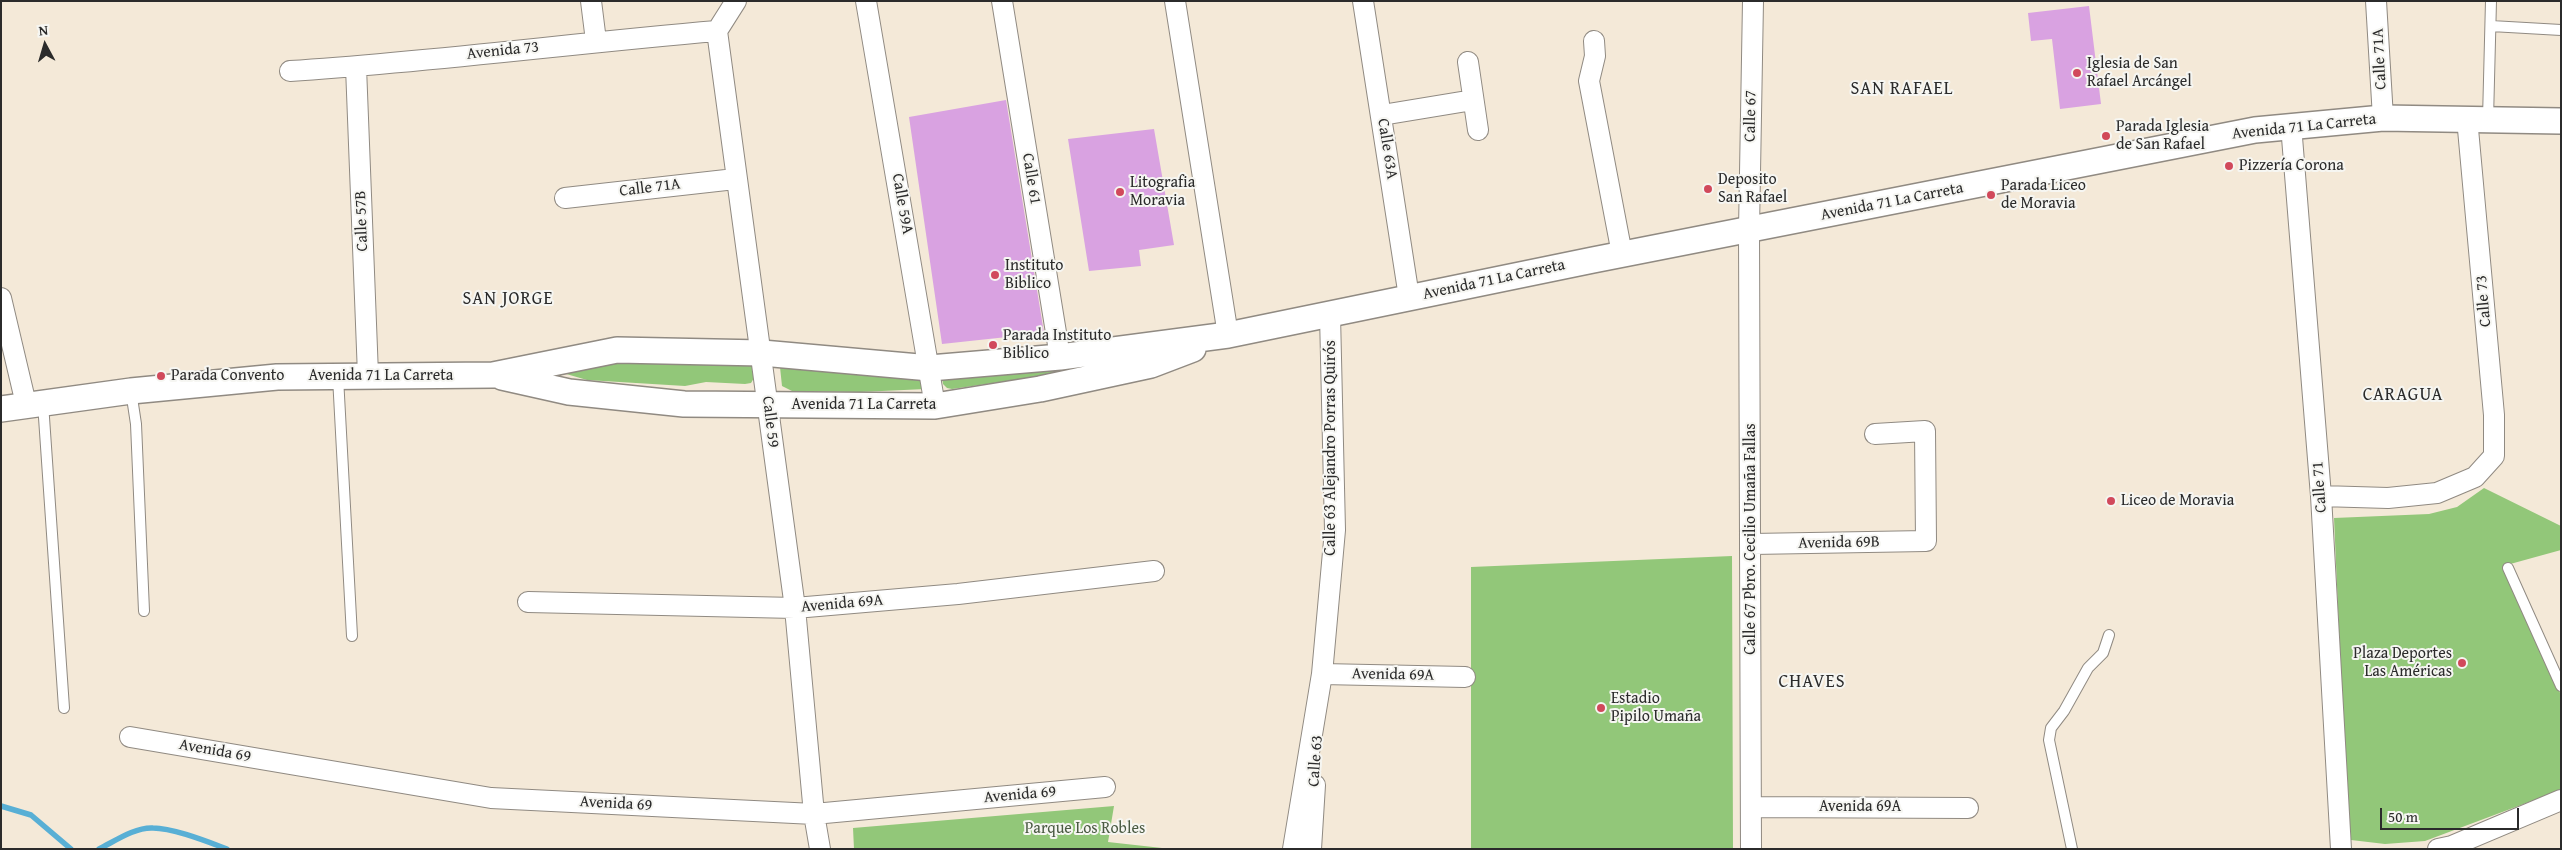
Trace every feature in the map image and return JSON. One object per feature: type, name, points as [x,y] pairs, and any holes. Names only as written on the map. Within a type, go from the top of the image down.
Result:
[{"type":"street","points":[[591,1],[596,41]]},
{"type":"street","points":[[717,31],[736,1]]},
{"type":"street","name":"Calle 59A","points":[[866,1],[935,406]]},
{"type":"street","name":"Calle 61","points":[[1002,1],[1060,356]]},
{"type":"street","points":[[1174,1],[1228,335]]},
{"type":"street","name":"Calle 63A","points":[[1363,1],[1409,297]]},
{"type":"street","name":"Calle 67","points":[[1749,230],[1753,1]]},
{"type":"street","name":"Calle 71A","points":[[2376,1],[2383,118]]},
{"type":"street","name":"Avenida 73","points":[[290,71],[356,67],[596,41],[717,31]]},
{"type":"street","name":"Calle 59","points":[[717,31],[735,178],[762,353],[767,406],[795,608],[814,814],[820,849]]},
{"type":"street","points":[[1594,41],[1595,56],[1589,81],[1622,254]]},
{"type":"street","points":[[1468,62],[1478,130]]},
{"type":"street","name":"Calle 57B","points":[[356,67],[368,375]]},
{"type":"street","points":[[1382,115],[1474,100]]},
{"type":"street","name":"Avenida 71 La Carreta","points":[[1,409],[131,391],[277,377],[493,375],[617,350],[762,353],[930,368],[1060,356],[1228,335],[1622,254],[2255,130],[2291,125],[2383,118],[2478,118],[2561,121]]},
{"type":"street","name":"Calle 73","points":[[2322,496],[2388,498],[2437,492],[2475,477],[2494,456],[2494,415],[2478,118]]},
{"type":"street","name":"Calle 71","points":[[2291,125],[2322,496],[2341,849]]},
{"type":"street","name":"Calle 71A","points":[[565,198],[735,178]]},
{"type":"street","name":"Calle 67 Pbro. Cecilio Umaña Fallas","points":[[1749,230],[1752,544],[1751,849]]},
{"type":"street","points":[[1,298],[35,403]]},
{"type":"street","name":"Calle 63 Alejandro Porras Quirós","points":[[1293,849],[1322,674],[1335,530],[1330,315]]},
{"type":"street","name":"Avenida 71 La Carreta","points":[[493,375],[578,393],[684,404],[935,406],[1040,389],[1151,365],[1228,335]]},
{"type":"street","name":"Avenida 69B","points":[[1752,544],[1926,541],[1925,431],[1875,434]]},
{"type":"street","name":"Avenida 69A","points":[[528,602],[795,608],[958,594],[1154,571]]},
{"type":"street","name":"Avenida 69A","points":[[1322,674],[1465,677]]},
{"type":"street","name":"Calle 63","points":[[1311,849],[1322,674]]},
{"type":"street","name":"Avenida 69","points":[[130,737],[491,798],[814,814],[1105,786]]},
{"type":"street","points":[[2448,848],[2561,800]]},
{"type":"street","name":"Avenida 69A","points":[[1752,807],[1968,808]]},
{"type":"lane","points":[[2478,118],[2491,26],[2491,1]]},
{"type":"lane","points":[[2491,26],[2561,30]]},
{"type":"lane","points":[[338,375],[352,636]]},
{"type":"lane","points":[[131,391],[136,424],[144,611]]},
{"type":"lane","points":[[35,403],[64,708]]},
{"type":"lane","points":[[2508,568],[2561,686]]},
{"type":"lane","points":[[2072,849],[2049,740],[2051,728],[2064,711],[2088,668],[2102,653],[2109,635]]},
{"type":"green space","points":[[1109,350],[1117,365],[952,389],[947,388],[943,384],[942,378]]},
{"type":"green space","points":[[588,359],[753,363],[754,378],[751,383],[745,384],[706,382],[685,386],[587,380],[556,371]]},
{"type":"green space","points":[[780,367],[928,373],[926,389],[860,392],[792,391],[782,386]]},
{"type":"green space","points":[[2484,488],[2561,526],[2561,550],[2503,566],[2561,695],[2561,790],[2425,841],[2385,844],[2351,840],[2348,835],[2334,518],[2429,514],[2457,507]]},
{"type":"green space","name":"Estadio Pipilo Umaña","points":[[1732,556],[1733,849],[1471,849],[1471,567]]},
{"type":"green space","name":"Parque Los Robles","points":[[1114,806],[1108,842],[1171,849],[854,849],[853,828]]},
{"type":"building","name":"Iglesia de San Rafael Arcángel","points":[[2089,6],[2101,104],[2060,109],[2052,39],[2031,41],[2028,13]]},
{"type":"building","name":"Instituto Biblico","points":[[1006,100],[1044,333],[942,344],[909,117]]},
{"type":"building","name":"Litografia Moravia","points":[[1154,129],[1174,245],[1139,250],[1141,266],[1089,271],[1068,139]]},
{"type":"waterway","points":[[1,806],[31,815],[71,849]]},
{"type":"waterway","points":[[99,849],[132,832],[146,828],[180,833],[227,849]]},
{"type":"place","name":"Iglesia de San Rafael Arcángel","points":[[2077,73]]},
{"type":"place","name":"Parada Iglesia de San Rafael","points":[[2106,136]]},
{"type":"place","name":"Pizzería Corona","points":[[2229,166]]},
{"type":"place","name":"Deposito San Rafael","points":[[1708,189]]},
{"type":"place","name":"Litografia Moravia","points":[[1120,192]]},
{"type":"place","name":"Parada Liceo de Moravia","points":[[1991,195]]},
{"type":"place","name":"Instituto Biblico","points":[[995,275]]},
{"type":"place","name":"Parada Instituto Biblico","points":[[993,345]]},
{"type":"place","name":"Parada Convento","points":[[161,376]]},
{"type":"place","name":"Liceo de Moravia","points":[[2111,501]]},
{"type":"place","name":"Plaza Deportes Las Américas","points":[[2462,663]]},
{"type":"place","name":"Estadio Pipilo Umaña","points":[[1601,708]]},
{"type":"district","name":"SAN RAFAEL","points":[[1902,89]]},
{"type":"district","name":"SAN JORGE","points":[[508,299]]},
{"type":"district","name":"CARAGUA","points":[[2403,395]]},
{"type":"district","name":"CHAVES","points":[[1812,682]]}]
